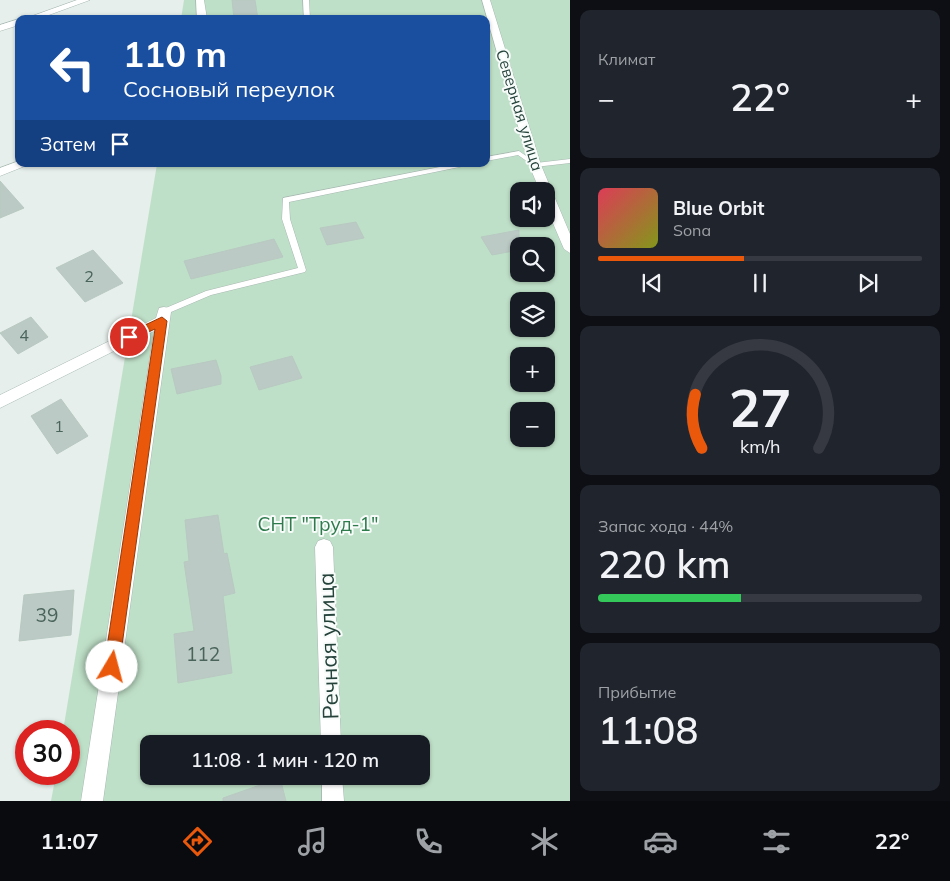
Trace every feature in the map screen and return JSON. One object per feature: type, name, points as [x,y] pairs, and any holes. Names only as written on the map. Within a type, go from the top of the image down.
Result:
[{"type":"street","points":[[40,15],[86,0]]},
{"type":"street","points":[[200,0],[202,15]]},
{"type":"street","name":"Северная улица","points":[[486,0],[535,166],[542,182]]},
{"type":"street","points":[[0,28],[15,23]]},
{"type":"street","points":[[0,172],[15,166]]},
{"type":"street","name":"Северная улица","points":[[555,213],[570,249]]},
{"type":"street","points":[[0,402],[163,316]]},
{"type":"street","points":[[92,801],[163,316]]},
{"type":"street","name":"Речная улица","points":[[324,547],[331,735]]},
{"type":"street","points":[[332,785],[333,801]]},
{"type":"lane","points":[[306,0],[307,15]]},
{"type":"lane","points":[[490,158],[518,153],[535,166],[570,161]]},
{"type":"lane","points":[[163,316],[209,293],[302,270],[286,219],[285,200],[449,167]]},
{"type":"green space","name":"СНТ \"Труд-1\"","points":[[184,0],[570,0],[570,801],[51,801],[54,785],[80,785],[80,720],[65,720],[157,167],[490,167],[490,15],[182,15]]},
{"type":"building","points":[[232,0],[255,0],[257,15],[234,15]]},
{"type":"building","points":[[0,181],[24,208],[0,218]]},
{"type":"building","points":[[356,222],[364,238],[327,245],[320,228]]},
{"type":"building","points":[[519,230],[519,237],[510,237],[510,252],[492,255],[481,237]]},
{"type":"building","points":[[274,239],[283,257],[191,279],[184,261]]},
{"type":"building","points":[[93,250],[123,283],[85,302],[56,268]]},
{"type":"building","points":[[31,317],[48,337],[18,354],[0,333]]},
{"type":"building","points":[[292,356],[302,378],[259,390],[250,367]]},
{"type":"building","points":[[216,360],[221,376],[221,384],[177,394],[171,369]]},
{"type":"building","points":[[61,399],[88,436],[57,454],[31,416]]},
{"type":"building","points":[[218,515],[224,554],[227,553],[235,593],[223,596],[232,673],[178,683],[174,634],[194,631],[184,562],[189,561],[185,520]]},
{"type":"building","points":[[74,590],[71,635],[19,641],[24,595]]},
{"type":"building","points":[[260,785],[282,785],[286,801],[223,801],[223,798]]},
{"type":"route","points":[[112,667],[162,321],[129,337]]}]
